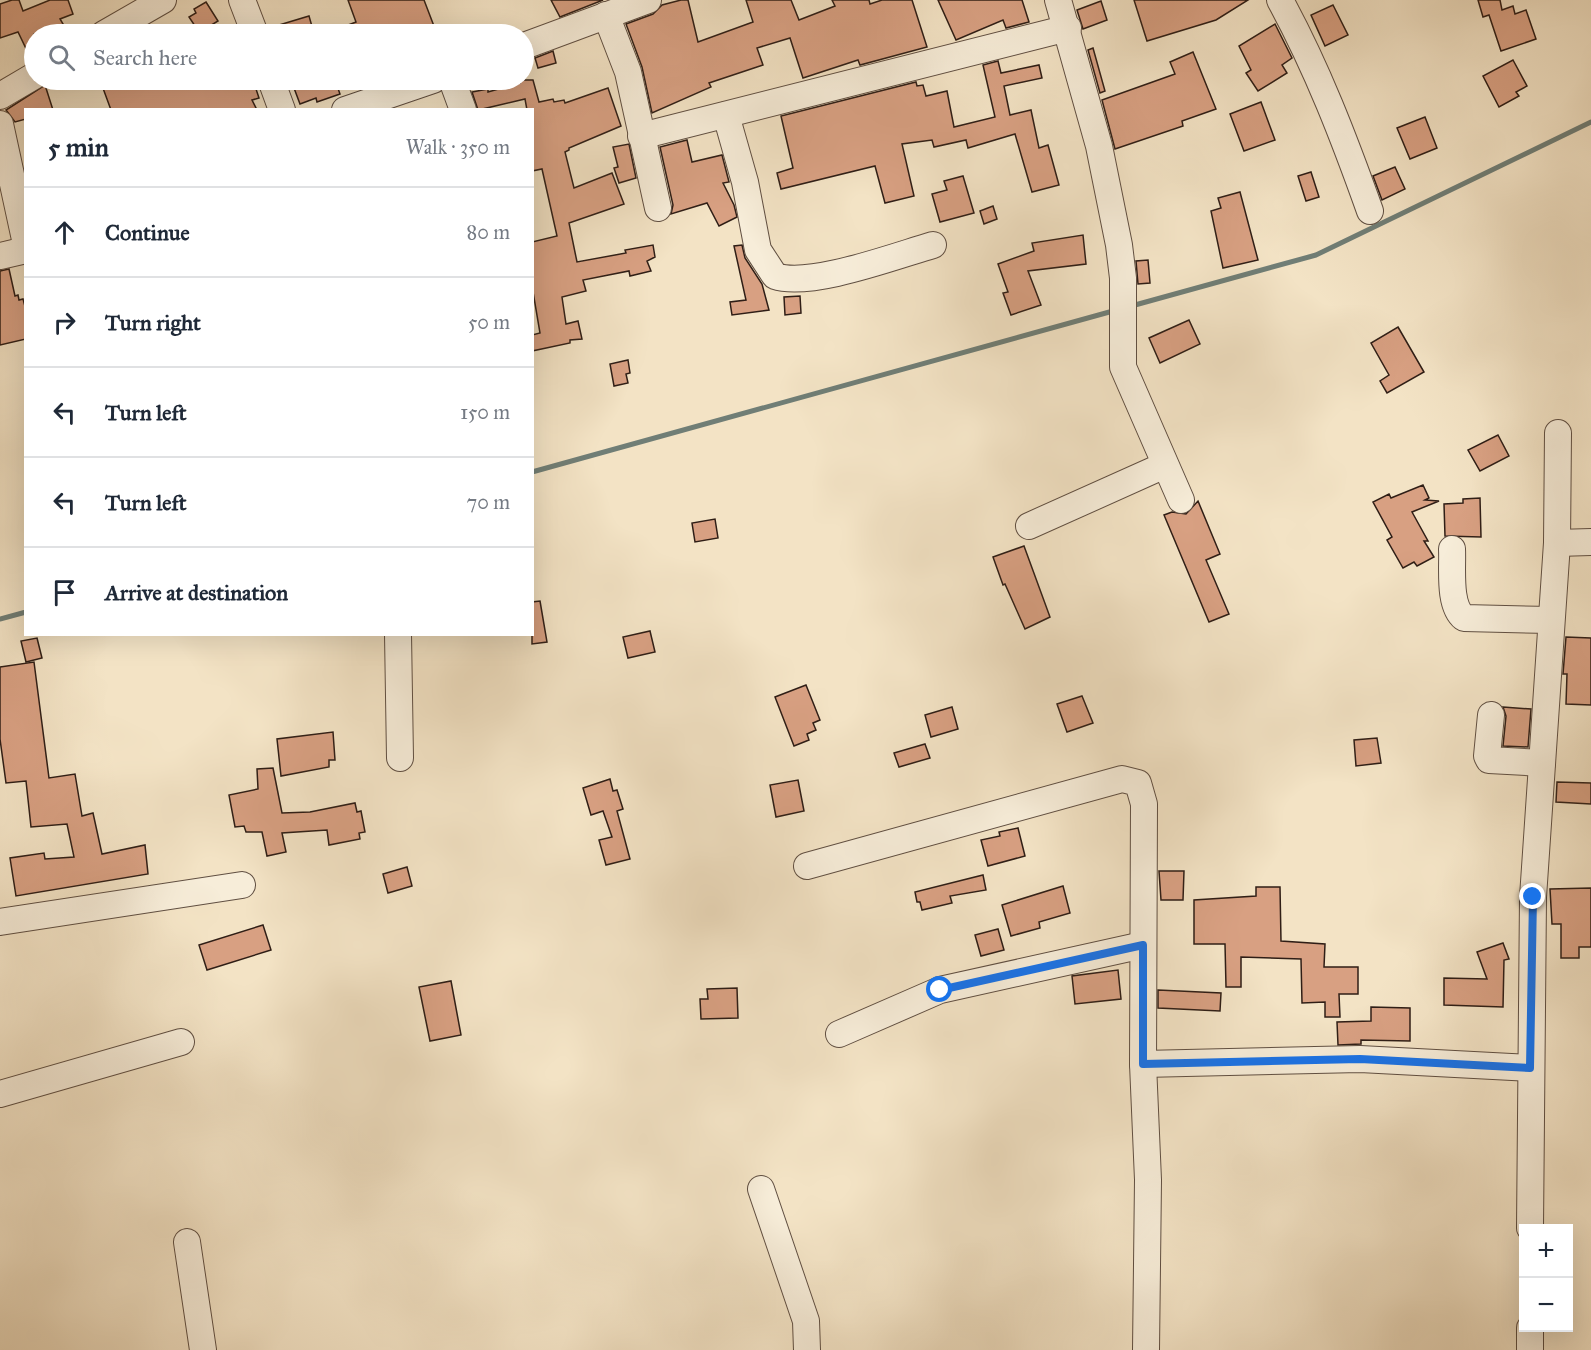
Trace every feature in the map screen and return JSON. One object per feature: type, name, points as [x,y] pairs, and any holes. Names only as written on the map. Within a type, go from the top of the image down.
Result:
[{"type":"street","points":[[121,24],[163,0]]},
{"type":"street","points":[[242,0],[251,24]]},
{"type":"street","points":[[534,42],[648,0]]},
{"type":"street","points":[[1058,0],[1068,28],[1099,146],[1119,244],[1123,278],[1123,367],[1181,500]]},
{"type":"street","points":[[1280,0],[1307,50],[1335,113],[1370,211]]},
{"type":"street","points":[[606,15],[628,72],[658,208]]},
{"type":"street","points":[[641,136],[1068,28]]},
{"type":"street","points":[[0,96],[24,82]]},
{"type":"street","points":[[275,90],[281,108]]},
{"type":"street","points":[[351,108],[404,90]]},
{"type":"street","points":[[456,90],[462,108]]},
{"type":"street","points":[[726,115],[745,182],[758,250],[775,276],[799,279],[829,276],[933,245]]},
{"type":"street","points":[[0,124],[24,235]]},
{"type":"street","points":[[0,256],[24,250]]},
{"type":"street","points":[[1530,1224],[1533,897],[1557,543],[1558,433]]},
{"type":"street","points":[[1029,526],[1165,465]]},
{"type":"street","points":[[1557,543],[1591,542]]},
{"type":"street","points":[[1452,549],[1454,593],[1457,609],[1464,618],[1551,620]]},
{"type":"street","points":[[398,636],[400,758]]},
{"type":"street","points":[[1491,715],[1487,751],[1489,760],[1542,763]]},
{"type":"street","points":[[807,866],[1122,779],[1138,783],[1144,804],[1143,1064],[1148,1180],[1146,1350]]},
{"type":"street","points":[[0,922],[242,885]]},
{"type":"street","points":[[839,1034],[940,990],[1143,945]]},
{"type":"street","points":[[0,1094],[182,1042]]},
{"type":"street","points":[[1143,1064],[1360,1059],[1530,1068]]},
{"type":"street","points":[[761,1189],[806,1321],[807,1350]]},
{"type":"street","points":[[187,1242],[203,1350]]},
{"type":"street","points":[[1530,1332],[1530,1350]]},
{"type":"building","points":[[19,0],[23,11],[50,0],[68,0],[73,14],[60,19],[63,24],[24,24],[24,44],[18,32],[0,38],[0,4]]},
{"type":"building","points":[[348,0],[424,0],[433,24],[351,24],[356,22]]},
{"type":"building","points":[[551,0],[603,0],[560,17]]},
{"type":"building","points":[[688,0],[698,42],[753,22],[746,0],[791,0],[799,20],[835,6],[832,0],[869,0],[870,4],[882,0],[912,0],[927,47],[860,65],[858,60],[803,78],[790,38],[757,48],[763,65],[709,83],[711,87],[652,113],[642,67],[626,24],[653,14],[662,5]]},
{"type":"building","points":[[938,0],[1022,0],[1029,22],[1006,28],[1003,20],[956,40]]},
{"type":"building","points":[[1134,0],[1248,0],[1216,20],[1147,41]]},
{"type":"building","points":[[1478,0],[1500,0],[1502,10],[1513,6],[1515,14],[1526,10],[1536,39],[1501,51],[1489,15],[1483,17]]},
{"type":"building","points":[[1101,1],[1107,20],[1083,29],[1077,10]]},
{"type":"building","points":[[206,2],[218,21],[213,24],[194,24],[189,17],[196,13],[194,9]]},
{"type":"building","points":[[1333,5],[1348,35],[1325,46],[1311,15]]},
{"type":"building","points":[[309,16],[311,24],[282,24]]},
{"type":"building","points":[[1275,24],[1292,58],[1282,65],[1287,73],[1258,91],[1246,73],[1251,70],[1239,46]]},
{"type":"building","points":[[1093,48],[1105,91],[1100,93],[1088,50]]},
{"type":"building","points":[[553,51],[556,63],[538,68],[535,58]]},
{"type":"building","points":[[1193,52],[1216,109],[1182,121],[1183,126],[1115,149],[1102,100],[1175,74],[1170,62]]},
{"type":"building","points":[[1513,60],[1527,86],[1516,92],[1519,96],[1499,107],[1483,76]]},
{"type":"building","points":[[998,61],[1001,73],[1039,65],[1042,78],[1004,86],[1010,115],[1031,110],[1039,148],[1048,145],[1059,185],[1032,192],[1015,134],[968,148],[966,140],[934,147],[932,140],[902,144],[914,196],[885,203],[875,166],[781,189],[777,173],[793,168],[781,116],[916,82],[917,86],[923,85],[926,96],[947,91],[954,127],[995,117],[983,65]]},
{"type":"building","points":[[534,84],[539,102],[553,99],[554,102],[564,100],[565,103],[608,88],[621,126],[569,148],[565,152],[574,188],[612,173],[624,204],[569,223],[577,262],[626,253],[625,250],[653,245],[655,257],[647,261],[651,271],[630,276],[629,271],[583,280],[586,291],[562,297],[566,324],[578,321],[582,339],[570,340],[570,343],[534,351],[534,334],[540,333],[534,298],[534,242],[557,236],[542,169],[534,171],[534,108],[527,108],[525,99],[477,108],[472,92],[488,90],[488,92],[534,90]]},
{"type":"building","points":[[37,90],[47,90],[52,108],[24,108],[24,120],[15,122],[6,110]]},
{"type":"building","points":[[104,90],[256,90],[259,98],[252,100],[256,108],[110,108]]},
{"type":"building","points":[[295,90],[339,90],[340,94],[317,102],[316,98],[300,104]]},
{"type":"building","points":[[1261,102],[1275,140],[1244,151],[1230,114]]},
{"type":"building","points":[[1425,117],[1437,148],[1410,159],[1397,128]]},
{"type":"building","points":[[687,140],[692,162],[722,155],[729,182],[723,183],[737,217],[719,226],[707,203],[671,214],[673,205],[660,147]]},
{"type":"building","points":[[629,144],[636,178],[619,183],[614,168],[618,167],[613,147]]},
{"type":"building","points":[[1395,167],[1405,189],[1382,200],[1373,176]]},
{"type":"building","points":[[1311,172],[1319,197],[1306,201],[1298,176]]},
{"type":"building","points":[[963,176],[974,213],[940,222],[932,194],[947,190],[944,181]]},
{"type":"building","points":[[1240,192],[1258,260],[1223,268],[1211,211],[1221,208],[1218,198]]},
{"type":"building","points":[[993,206],[997,219],[984,224],[980,211]]},
{"type":"building","points":[[1083,235],[1086,264],[1028,271],[1041,305],[1011,315],[1003,293],[1008,292],[998,264],[1034,251],[1032,243]]},
{"type":"building","points":[[742,245],[745,258],[762,284],[769,310],[732,315],[730,302],[746,300],[734,246]]},
{"type":"building","points":[[1148,260],[1150,283],[1138,284],[1136,261]]},
{"type":"building","points":[[9,269],[15,296],[18,295],[19,300],[23,299],[24,339],[0,345],[0,271]]},
{"type":"building","points":[[800,296],[801,313],[785,315],[784,297]]},
{"type":"building","points":[[1189,320],[1200,344],[1160,363],[1149,338]]},
{"type":"building","points":[[1398,327],[1424,372],[1387,393],[1380,381],[1389,375],[1371,343]]},
{"type":"building","points":[[628,360],[630,373],[626,374],[628,383],[614,386],[610,364]]},
{"type":"building","points":[[1498,435],[1509,456],[1480,471],[1468,450]]},
{"type":"building","points":[[1423,485],[1429,498],[1425,500],[1439,501],[1412,512],[1428,541],[1424,541],[1434,557],[1417,566],[1414,562],[1403,568],[1387,540],[1392,537],[1373,502],[1389,494],[1391,498]]},
{"type":"building","points":[[1480,498],[1481,537],[1445,536],[1444,504],[1463,503],[1463,499]]},
{"type":"building","points":[[1198,501],[1220,554],[1206,560],[1229,614],[1209,622],[1164,515],[1172,512],[1186,514]]},
{"type":"building","points":[[715,519],[718,538],[695,542],[692,523]]},
{"type":"building","points":[[1024,546],[1050,617],[1025,629],[1005,584],[1003,585],[993,557]]},
{"type":"building","points":[[540,601],[547,642],[532,644],[532,636],[534,636],[534,602]]},
{"type":"building","points":[[650,631],[655,652],[628,658],[623,637]]},
{"type":"building","points":[[1566,637],[1591,638],[1591,705],[1566,704],[1567,674],[1563,674]]},
{"type":"building","points":[[37,638],[42,658],[26,662],[21,641]]},
{"type":"building","points":[[34,662],[49,778],[75,774],[82,816],[93,813],[102,854],[145,845],[148,874],[16,896],[10,858],[44,853],[45,859],[74,857],[67,824],[31,827],[26,781],[6,783],[0,739],[0,667]]},
{"type":"building","points":[[806,685],[820,720],[813,723],[816,730],[807,734],[809,740],[794,746],[775,697]]},
{"type":"building","points":[[1082,696],[1093,723],[1067,732],[1057,704]]},
{"type":"building","points":[[952,707],[958,729],[931,737],[925,715]]},
{"type":"building","points":[[1503,707],[1531,709],[1528,747],[1503,746],[1506,716]]},
{"type":"building","points":[[333,732],[335,760],[329,760],[329,767],[281,776],[277,739]]},
{"type":"building","points":[[1377,738],[1381,763],[1356,766],[1354,740]]},
{"type":"building","points":[[925,744],[930,758],[899,767],[894,753]]},
{"type":"building","points":[[273,768],[282,813],[310,812],[355,803],[357,812],[361,811],[365,832],[359,833],[360,839],[329,845],[327,830],[282,833],[286,852],[267,856],[262,832],[246,832],[244,826],[235,827],[229,795],[258,789],[257,769]]},
{"type":"building","points":[[610,779],[613,791],[617,790],[623,809],[617,811],[630,859],[606,865],[599,840],[612,837],[603,811],[591,815],[583,788]]},
{"type":"building","points":[[798,780],[804,811],[776,817],[770,785]]},
{"type":"building","points":[[1557,782],[1591,783],[1591,804],[1556,802]]},
{"type":"building","points":[[1018,828],[1025,856],[988,866],[981,840],[1000,836],[999,832]]},
{"type":"building","points":[[407,867],[412,886],[388,893],[383,874]]},
{"type":"building","points":[[1159,871],[1184,871],[1183,900],[1161,900]]},
{"type":"building","points":[[983,875],[986,890],[950,896],[952,903],[922,910],[920,902],[917,902],[915,892]]},
{"type":"building","points":[[1063,886],[1070,913],[1039,922],[1040,928],[1011,936],[1002,905]]},
{"type":"building","points":[[1256,887],[1280,887],[1281,941],[1325,944],[1324,967],[1358,967],[1358,994],[1339,994],[1340,1017],[1325,1017],[1325,1002],[1302,1003],[1301,959],[1241,957],[1241,987],[1226,987],[1225,944],[1194,944],[1194,900],[1256,896]]},
{"type":"building","points":[[1591,888],[1591,947],[1579,947],[1579,958],[1561,958],[1561,924],[1552,924],[1550,889]]},
{"type":"building","points":[[263,925],[271,950],[207,970],[199,945]]},
{"type":"building","points":[[998,929],[1004,950],[981,956],[975,935]]},
{"type":"building","points":[[1503,943],[1509,959],[1504,960],[1503,1007],[1444,1005],[1444,978],[1487,979],[1477,952]]},
{"type":"building","points":[[1118,970],[1121,999],[1075,1004],[1072,976]]},
{"type":"building","points":[[451,981],[461,1035],[430,1041],[419,987]]},
{"type":"building","points":[[737,988],[738,1018],[701,1019],[700,999],[708,999],[707,989]]},
{"type":"building","points":[[1158,990],[1221,993],[1220,1011],[1158,1008]]},
{"type":"building","points":[[1371,1007],[1410,1008],[1410,1041],[1361,1040],[1361,1044],[1338,1045],[1337,1022],[1371,1021]]},
{"type":"waterway","points":[[1135,305],[1316,255],[1591,122]]},
{"type":"waterway","points":[[534,471],[1113,311]]},
{"type":"waterway","points":[[0,619],[24,613]]},
{"type":"route","points":[[940,990],[1143,945],[1143,1064],[1360,1059],[1530,1068],[1533,897]]}]
